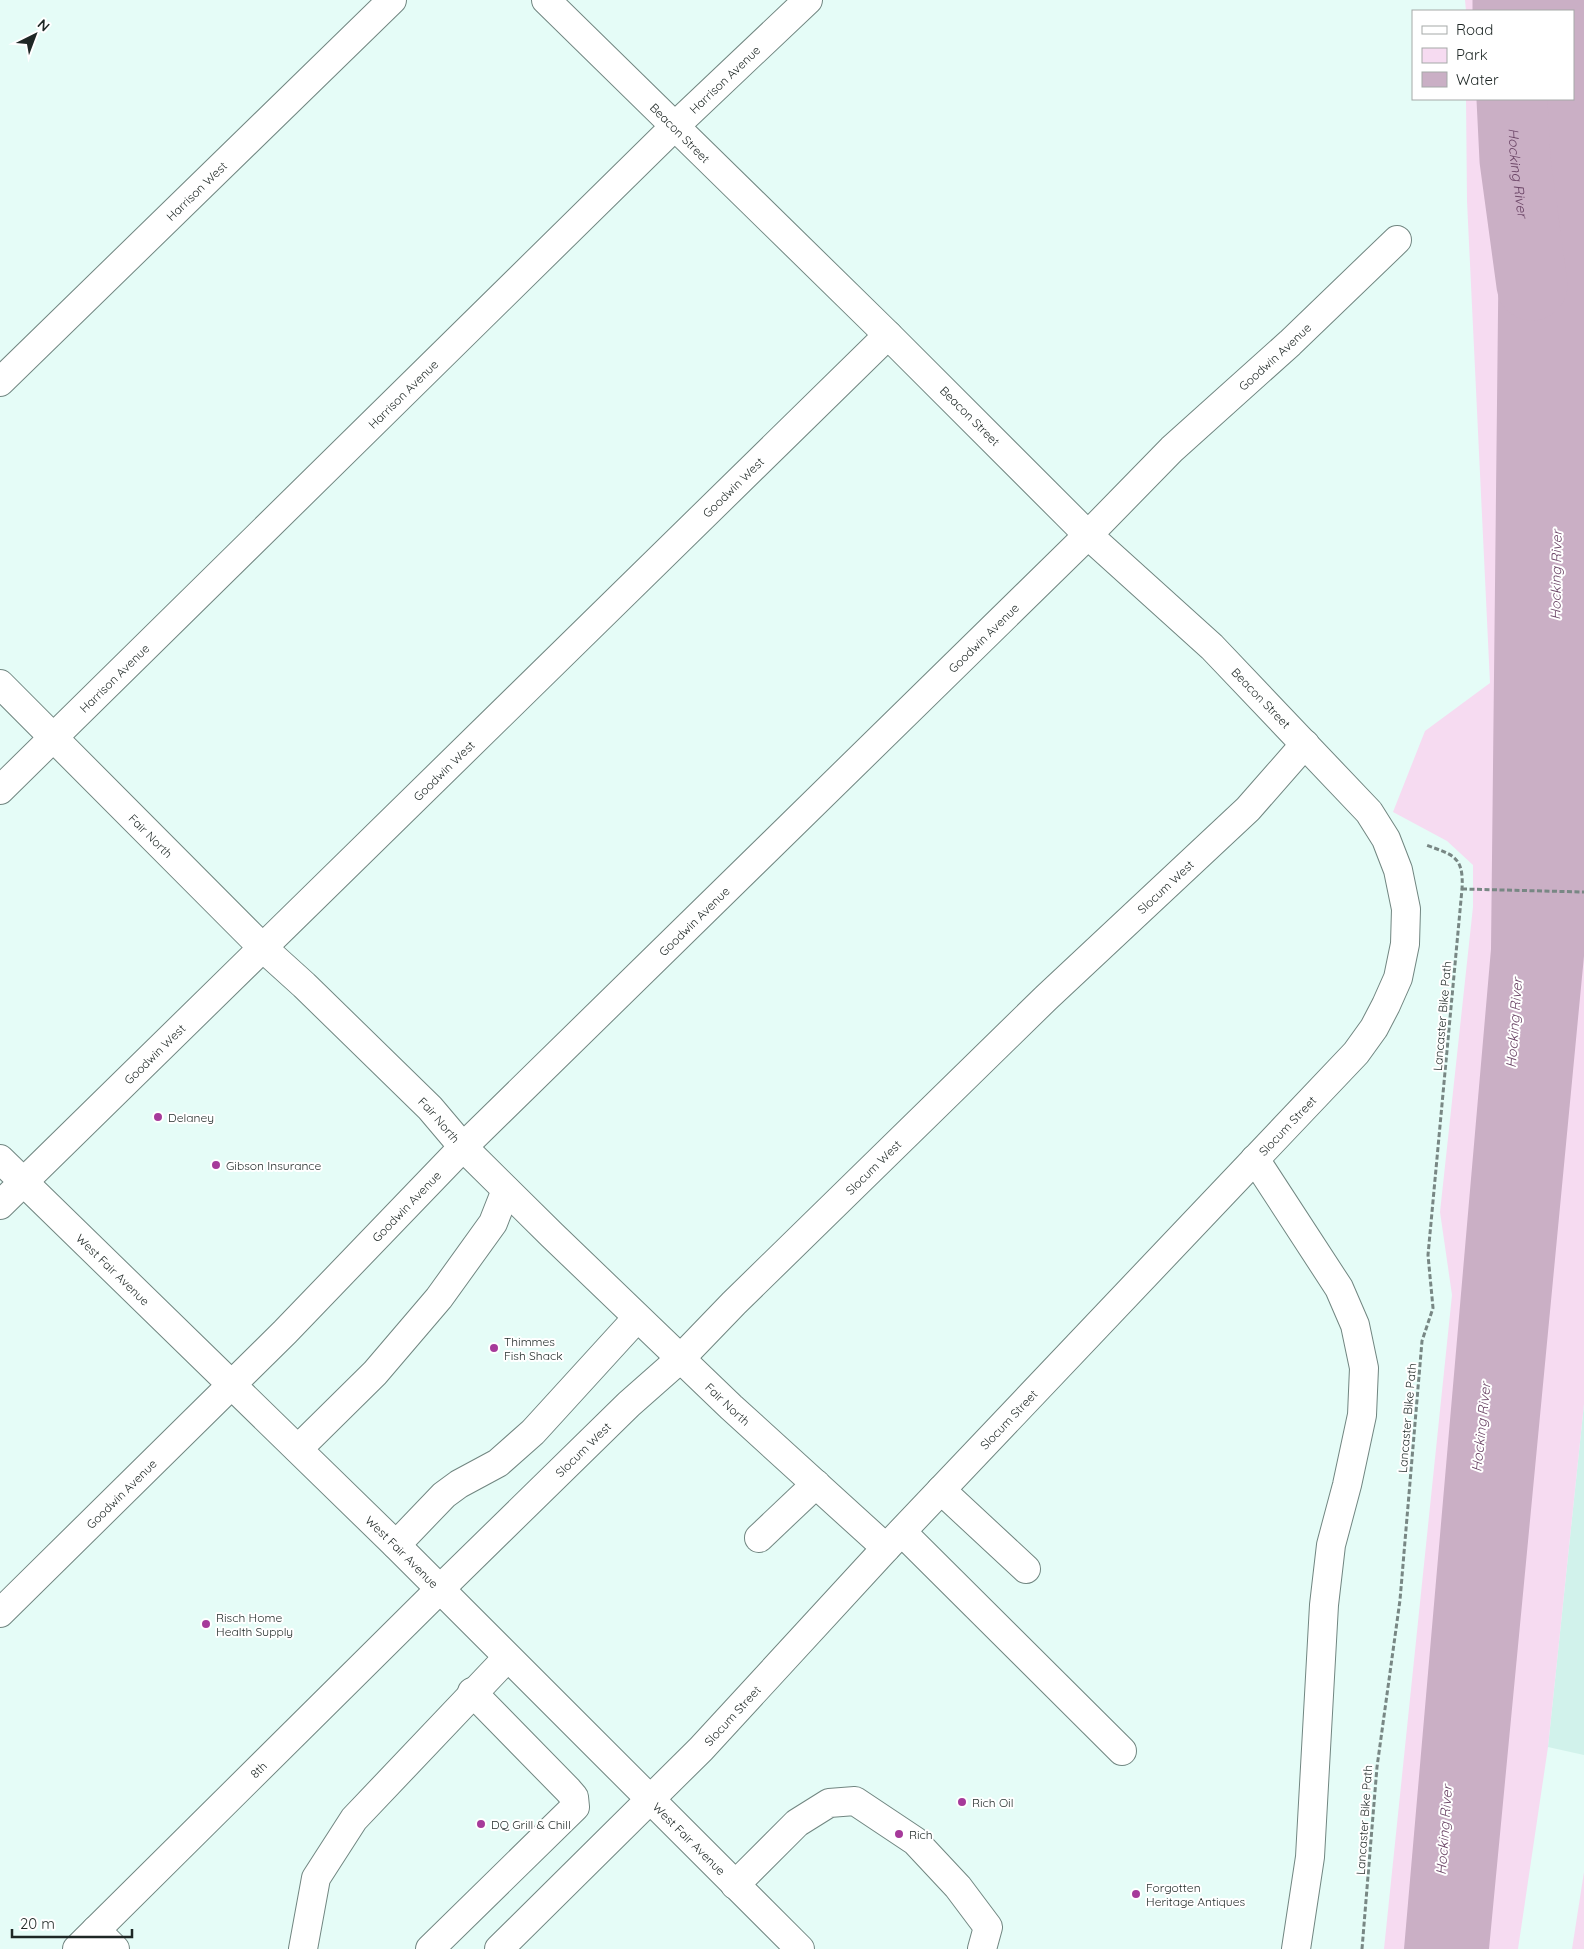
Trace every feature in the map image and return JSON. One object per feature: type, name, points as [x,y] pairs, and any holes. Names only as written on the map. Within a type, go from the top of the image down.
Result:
[{"type":"street","name":"Harrison West","points":[[0,382],[392,0]]},
{"type":"street","name":"Beacon Street","points":[[546,0],[888,335],[1088,535],[1212,647],[1369,812],[1386,839]]},
{"type":"street","name":"Harrison Avenue","points":[[0,790],[674,127],[808,0]]},
{"type":"street","name":"Goodwin Avenue","points":[[0,1612],[285,1332],[463,1147],[1088,535],[1172,449],[1290,343],[1397,240]]},
{"type":"street","name":"Goodwin West","points":[[0,1205],[888,335]]},
{"type":"street","name":"Fair North","points":[[0,684],[262,947],[304,985],[430,1108],[463,1147],[506,1190],[680,1359],[816,1484],[894,1540],[1122,1751]]},
{"type":"street","name":"Slocum West","points":[[440,1589],[629,1404],[680,1359],[741,1296],[1046,998],[1248,809],[1305,744]]},
{"type":"street","name":"Slocum Street","points":[[499,1949],[701,1749],[941,1490],[1356,1053],[1374,1028],[1398,978],[1405,944],[1406,909],[1398,870],[1386,839]]},
{"type":"street","name":"West Fair Avenue","points":[[0,1159],[396,1545],[800,1949]]},
{"type":"street","points":[[1255,1159],[1339,1288],[1355,1325],[1364,1368],[1362,1415],[1347,1485],[1331,1544],[1324,1605],[1310,1857],[1296,1949]]},
{"type":"street","points":[[298,1449],[375,1373],[439,1298],[493,1223],[506,1190]]},
{"type":"street","points":[[396,1545],[444,1495],[458,1484],[498,1463],[533,1432],[637,1318]]},
{"type":"street","points":[[759,1538],[816,1484]]},
{"type":"street","points":[[941,1490],[1026,1569]]},
{"type":"street","name":"8th","points":[[76,1949],[440,1589]]},
{"type":"street","points":[[303,1949],[316,1878],[354,1818],[472,1692],[507,1658]]},
{"type":"street","points":[[430,1949],[575,1807],[574,1798],[568,1790],[472,1692]]},
{"type":"street","points":[[735,1885],[797,1823],[829,1804],[855,1801],[915,1841],[958,1887],[988,1927],[982,1949]]},
{"type":"street","points":[[96,1930],[115,1949]]},
{"type":"path","name":"Lancaster Bike Path","points":[[1362,1949],[1377,1767],[1400,1600],[1422,1341],[1433,1308],[1428,1255],[1462,889],[1462,866],[1454,856],[1411,839],[1386,839]]},
{"type":"path","points":[[1462,889],[1584,892]]},
{"type":"shaded area","points":[[1584,1404],[1584,1755],[1548,1747]]},
{"type":"green space","points":[[1465,0],[1584,0],[1584,1404],[1548,1747],[1518,1949],[1384,1949],[1452,1295],[1440,1212],[1473,907],[1473,865],[1447,841],[1393,812],[1425,731],[1490,683],[1467,201],[1466,100],[1574,100],[1574,10],[1466,10]]},
{"type":"green space","points":[[1584,1872],[1584,1949],[1572,1949]]},
{"type":"water","points":[[1531,0],[1584,0],[1584,956],[1489,1949],[1404,1949],[1491,949],[1499,222],[1535,158],[1533,100],[1574,100],[1574,10],[1536,10]]},
{"type":"waterway","name":"Hocking River","points":[[1508,0],[1508,10]]},
{"type":"waterway","name":"Hocking River","points":[[1512,100],[1515,160],[1532,285]]},
{"type":"place","name":"Delaney","points":[[158,1117]]},
{"type":"place","name":"Gibson Insurance","points":[[216,1165]]},
{"type":"place","name":"Thimmes Fish Shack","points":[[494,1348]]},
{"type":"place","name":"Risch Home Health Supply","points":[[206,1624]]},
{"type":"place","name":"Rich Oil","points":[[962,1802]]},
{"type":"place","name":"DQ Grill & Chill","points":[[481,1824]]},
{"type":"place","name":"Rich","points":[[899,1834]]},
{"type":"place","name":"Forgotten Heritage Antiques","points":[[1136,1894]]}]
